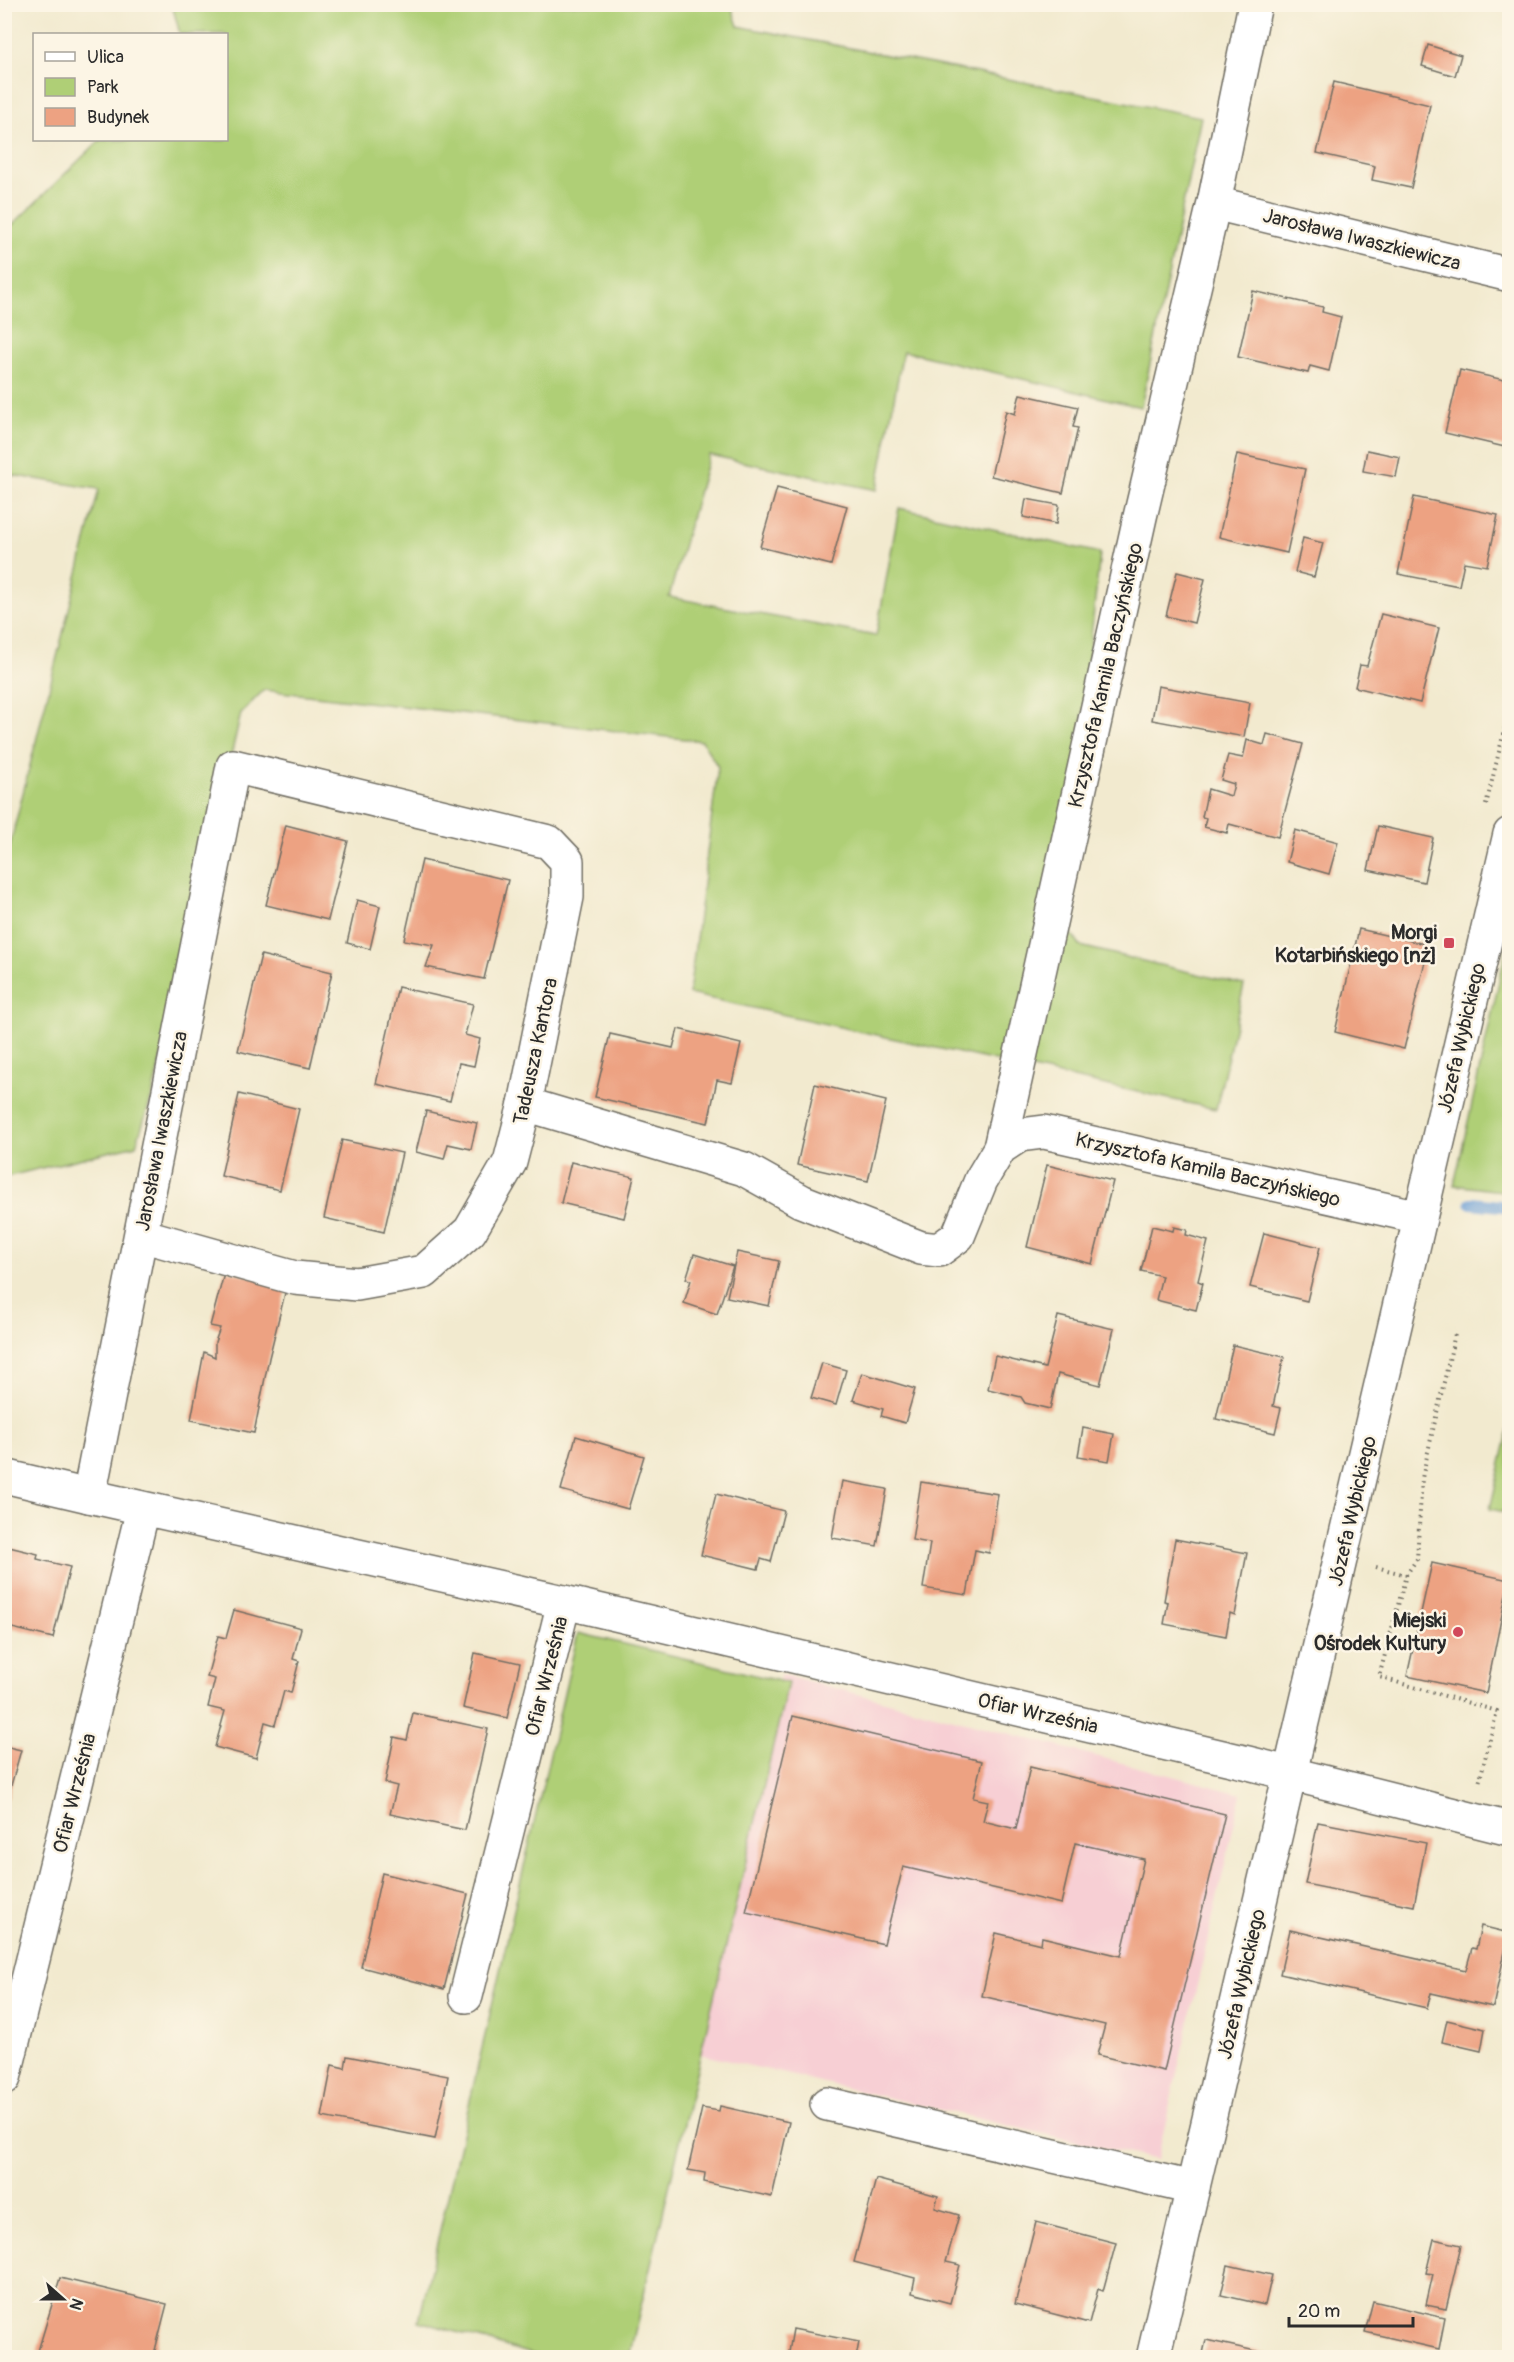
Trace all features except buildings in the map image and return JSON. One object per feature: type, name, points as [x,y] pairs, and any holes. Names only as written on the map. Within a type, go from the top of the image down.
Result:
[{"type":"street","name":"Krzysztofa Kamila Baczyńskiego","points":[[525,1104],[744,1169],[801,1201],[921,1248],[939,1250],[958,1236],[981,1180],[1000,1148],[1140,517],[1214,203],[1255,4]]},
{"type":"street","name":"Jarosława Iwaszkiewicza","points":[[1214,203],[1509,275]]},
{"type":"street","name":"Jarosława Iwaszkiewicza","points":[[89,1496],[233,766]]},
{"type":"street","name":"Tadeusza Kantora","points":[[141,1235],[295,1278],[357,1284],[424,1272],[470,1232],[510,1162],[525,1104],[567,897],[567,861],[549,842],[233,766]]},
{"type":"street","name":"Józefa Wybickiego","points":[[1153,2358],[1509,834]]},
{"type":"street","name":"Krzysztofa Kamila Baczyńskiego","points":[[1000,1148],[1020,1135],[1044,1132],[1419,1217]]},
{"type":"street","name":"Ofiar Września","points":[[4,1476],[564,1602],[1290,1774],[1509,1829]]},
{"type":"street","name":"Ofiar Września","points":[[4,2078],[143,1509]]},
{"type":"street","name":"Ofiar Września","points":[[466,1996],[564,1602]]},
{"type":"street","points":[[827,2104],[1193,2188]]},
{"type":"path","points":[[1455,1334],[1422,1478],[1417,1559],[1406,1575],[1379,1677],[1497,1711],[1470,1820]]},
{"type":"path","points":[[1341,1557],[1406,1575]]},
{"type":"shaded area","points":[[781,1674],[1241,1794],[1157,2160],[695,2053]]},
{"type":"green space","points":[[172,5],[731,5],[738,26],[1201,117],[1141,407],[903,351],[877,490],[709,455],[669,597],[876,636],[899,508],[1100,553],[1061,918],[1080,946],[1244,985],[1216,1109],[689,994],[718,767],[702,741],[264,690],[241,713],[152,1096],[136,1145],[5,1177],[5,865],[99,489],[5,474],[4,233],[99,141],[228,141],[228,33],[180,33]]},
{"type":"green space","points":[[1509,936],[1509,1192],[1454,1185]]},
{"type":"green space","points":[[1509,1429],[1510,1513],[1490,1509]]},
{"type":"green space","points":[[578,1633],[788,1683],[629,2357],[542,2357],[419,2321]]},
{"type":"waterway","points":[[1471,1203],[1510,1207]]},
{"type":"place","name":"Morgi Kotarbińskiego [nż]","points":[[1449,943]]},
{"type":"place","name":"Miejski Ośrodek Kultury","points":[[1458,1632]]}]
